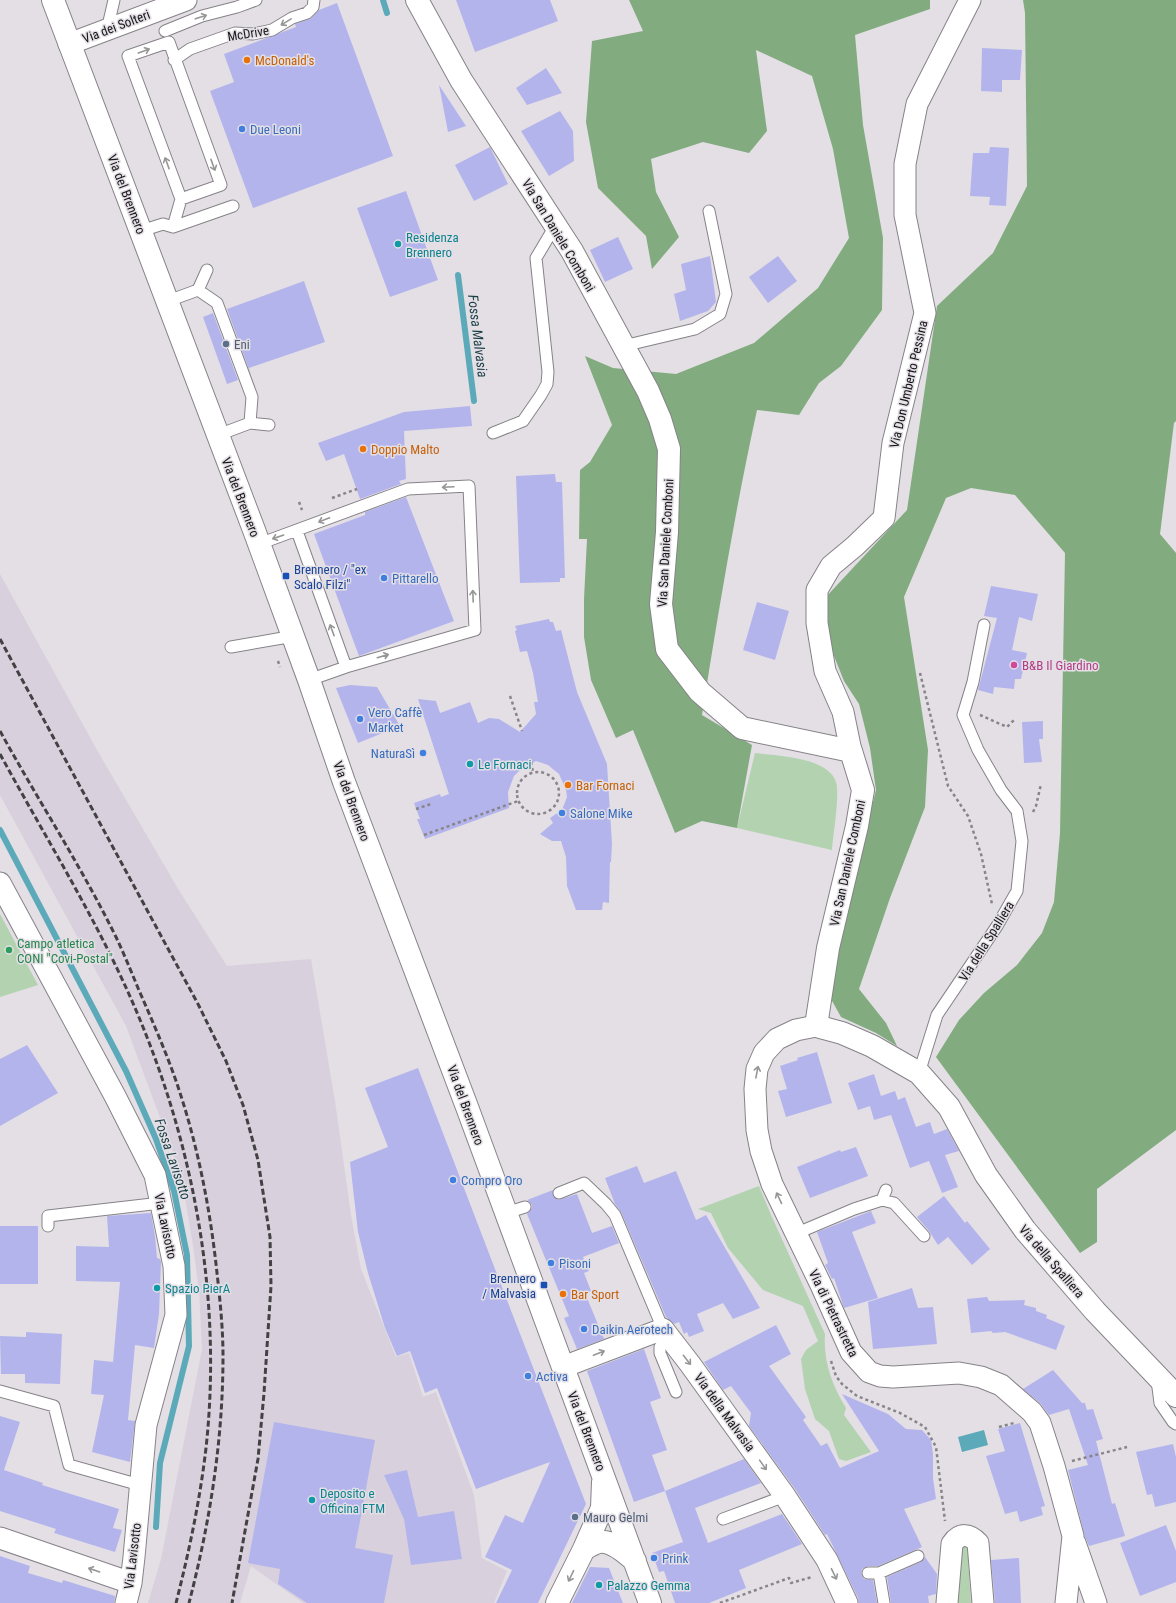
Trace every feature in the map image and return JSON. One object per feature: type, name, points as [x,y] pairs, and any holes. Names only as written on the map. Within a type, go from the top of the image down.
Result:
[{"type":"main road","name":"Via del Brennero","points":[[53,0],[294,636],[344,782],[515,1210],[563,1367],[650,1603]]},
{"type":"main road","name":"Via San Daniele Comboni","points":[[417,0],[461,80],[572,251],[648,391],[665,433],[669,449],[667,532],[661,604],[667,649],[700,692],[742,728],[851,750],[863,790],[857,826],[828,948],[816,1026]]},
{"type":"main road","name":"Via della Spalliera","points":[[816,1026],[842,1033],[872,1046],[918,1073],[949,1107],[986,1175],[1025,1230],[1095,1311],[1176,1396]]},
{"type":"main road","points":[[557,1603],[584,1549],[602,1508],[603,1475]]},
{"type":"main road","points":[[584,1549],[599,1542],[624,1551],[635,1561]]},
{"type":"street","name":"Via dei Solteri","points":[[69,44],[186,0]]},
{"type":"street","name":"Via Don Umberto Pessina","points":[[851,750],[843,712],[825,671],[817,623],[817,590],[831,566],[855,546],[884,518],[893,443],[925,313],[905,215],[905,164],[917,104],[970,0]]},
{"type":"street","name":"Via Lavisotto","points":[[0,883],[115,1096],[152,1168],[155,1175],[174,1266],[176,1315],[146,1425],[131,1583],[126,1603]]},
{"type":"street","name":"Via di Pietrastretta","points":[[816,1026],[796,1030],[778,1039],[764,1053],[756,1076],[756,1113],[761,1151],[772,1184],[821,1285],[851,1352],[869,1372],[880,1376],[893,1377],[959,1373],[981,1377],[1001,1385],[1032,1412],[1040,1423],[1054,1466],[1073,1536],[1096,1603]]},
{"type":"street","points":[[563,1367],[663,1337]]},
{"type":"street","name":"Via della Malvasia","points":[[663,1337],[694,1370],[785,1496],[828,1560],[847,1603]]},
{"type":"street","points":[[947,1603],[952,1544],[959,1537],[965,1536],[972,1537],[978,1543],[983,1603]]},
{"type":"street","name":"Via di Pietrastretta","points":[[1066,1603],[1073,1536]]},
{"type":"street","points":[[0,1538],[131,1583]]},
{"type":"lane","points":[[107,30],[114,0]]},
{"type":"lane","name":"McDrive","points":[[165,31],[202,16],[237,7],[256,0]]},
{"type":"lane","name":"McDrive","points":[[174,60],[190,49],[235,33],[253,34],[272,30],[292,18],[307,13],[313,8],[314,0]]},
{"type":"lane","points":[[158,11],[174,60],[221,185],[180,200]]},
{"type":"lane","points":[[169,42],[128,56],[180,200],[173,227]]},
{"type":"lane","points":[[141,230],[163,224],[173,227],[233,206]]},
{"type":"lane","points":[[624,346],[695,329],[720,314],[726,294],[709,211]]},
{"type":"lane","points":[[493,433],[523,421],[541,396],[547,384],[548,372],[536,258],[555,226]]},
{"type":"lane","points":[[168,301],[198,290],[207,270]]},
{"type":"lane","points":[[198,290],[217,303],[252,397],[250,423]]},
{"type":"lane","points":[[218,435],[250,423],[269,425]]},
{"type":"lane","points":[[259,544],[408,489],[469,486],[475,630],[346,667],[310,680]]},
{"type":"lane","points":[[297,531],[346,667]]},
{"type":"lane","name":"Via della Spalliera","points":[[918,1073],[937,1016],[998,926],[1017,891],[1021,835],[1017,811],[1001,790],[978,750],[963,714],[972,682],[984,625]]},
{"type":"lane","points":[[231,646],[294,636]]},
{"type":"lane","name":"Via della Malvasia","points":[[559,1193],[584,1183],[615,1215],[663,1337],[660,1353],[676,1392]]},
{"type":"lane","points":[[795,1234],[884,1195],[894,1203],[924,1236]]},
{"type":"lane","points":[[48,1226],[48,1216],[161,1203]]},
{"type":"lane","points":[[1157,1376],[1160,1403],[1176,1424]]},
{"type":"lane","points":[[0,1391],[54,1406],[69,1465],[140,1485]]},
{"type":"lane","points":[[723,1519],[785,1496]]},
{"type":"lane","points":[[884,1603],[873,1573],[918,1556]]},
{"type":"path","points":[[299,502],[302,510]]},
{"type":"path","points":[[920,673],[948,786],[968,816],[980,854],[998,926]]},
{"type":"path","points":[[510,696],[522,731]]},
{"type":"path","points":[[965,708],[1007,728],[1014,720]]},
{"type":"path","points":[[531,762],[534,772]]},
{"type":"path","points":[[534,772],[541,772],[548,774],[554,779],[559,792],[558,800],[549,811],[542,814],[528,812],[518,801],[516,794],[518,786],[526,775],[534,772]]},
{"type":"path","points":[[424,835],[518,801]]},
{"type":"path","points":[[416,809],[431,804]]},
{"type":"path","points":[[857,1396],[900,1413],[925,1427],[936,1447],[946,1527],[959,1537]]},
{"type":"path","points":[[999,1427],[1019,1421]]},
{"type":"path","points":[[1054,1466],[1127,1447]]},
{"type":"path","points":[[720,1603],[789,1578],[791,1583],[812,1577]]},
{"type":"shaded area","points":[[0,574],[97,750],[177,887],[227,966],[311,959],[335,1101],[351,1215],[361,1269],[396,1357],[409,1353],[423,1397],[436,1392],[474,1495],[482,1558],[507,1571],[494,1603],[303,1603],[251,1566],[240,1603],[148,1603],[161,1559],[202,1349],[199,1290],[193,1246],[186,1204],[175,1158],[126,1026],[0,795]]},
{"type":"green space","points":[[629,0],[930,0],[930,9],[855,35],[863,125],[883,238],[882,310],[841,366],[819,383],[799,415],[757,410],[727,562],[702,715],[752,745],[737,828],[702,821],[675,833],[633,730],[616,738],[591,680],[584,637],[587,539],[579,539],[580,470],[590,462],[612,425],[585,356],[613,368],[676,374],[754,343],[818,288],[849,238],[833,149],[812,76],[756,50],[767,131],[749,153],[703,142],[651,159],[656,192],[679,237],[652,269],[646,236],[598,188],[586,122],[592,41],[643,31]]},
{"type":"green space","points":[[1023,0],[1176,0],[1176,421],[1174,423],[1160,534],[1176,553],[1176,1130],[1097,1189],[1097,1242],[1080,1253],[936,1057],[959,1020],[984,993],[1017,965],[1042,933],[1054,902],[1060,833],[1065,553],[1015,495],[971,488],[946,498],[904,597],[928,750],[925,807],[890,898],[859,989],[886,1023],[897,1046],[876,1033],[841,1017],[831,999],[837,946],[876,790],[870,748],[859,704],[844,681],[830,646],[824,599],[907,510],[937,306],[993,253],[1027,186],[1025,13]]},
{"type":"green space","points":[[755,753],[801,759],[823,767],[831,774],[836,782],[837,788],[832,850],[737,828]]},
{"type":"green space","name":"Campo atletica CONI \"Covi-Postal\"","points":[[0,914],[38,985],[0,997]]},
{"type":"green space","points":[[759,1186],[825,1334],[825,1354],[827,1363],[833,1382],[846,1408],[844,1415],[871,1452],[846,1461],[839,1459],[829,1431],[815,1419],[805,1389],[801,1359],[806,1350],[818,1341],[803,1306],[763,1290],[728,1248],[711,1213],[698,1209]]},
{"type":"green space","points":[[967,1545],[971,1603],[954,1603],[959,1548]]},
{"type":"water","points":[[984,1430],[988,1445],[962,1452],[958,1437]]},
{"type":"building","points":[[456,0],[550,0],[558,21],[475,52]]},
{"type":"building","points":[[337,3],[393,156],[253,208],[210,91],[234,82],[224,54],[296,27],[295,24],[310,19],[319,10]]},
{"type":"building","points":[[982,48],[1022,50],[1020,80],[1002,80],[1002,92],[981,91]]},
{"type":"building","points":[[546,68],[562,93],[527,105],[516,88]]},
{"type":"building","points":[[439,85],[466,126],[448,132]]},
{"type":"building","points":[[560,111],[573,131],[574,161],[549,176],[521,131]]},
{"type":"building","points":[[490,147],[508,184],[474,201],[455,165]]},
{"type":"building","points":[[990,147],[1009,148],[1006,206],[989,205],[990,197],[970,196],[973,153],[989,153]]},
{"type":"building","name":"Residenza Brennero","points":[[406,191],[438,280],[390,297],[357,208]]},
{"type":"building","points":[[618,237],[633,269],[605,282],[590,250]]},
{"type":"building","points":[[710,256],[716,302],[708,311],[680,321],[674,294],[686,290],[681,264]]},
{"type":"building","points":[[778,256],[797,281],[768,303],[749,277]]},
{"type":"building","points":[[304,281],[325,342],[249,368],[251,375],[227,309]]},
{"type":"building","points":[[213,313],[238,380],[227,384],[203,317]]},
{"type":"building","name":"Doppio Malto","points":[[470,406],[472,426],[404,431],[406,479],[399,481],[401,484],[360,499],[344,454],[326,461],[318,443],[404,412]]},
{"type":"building","points":[[555,474],[556,482],[562,482],[565,578],[560,578],[560,582],[520,583],[516,476]]},
{"type":"building","name":"Pittarello","points":[[406,497],[454,621],[359,656],[314,534],[365,515],[365,512]]},
{"type":"building","points":[[991,586],[1038,594],[1032,621],[1019,617],[1012,650],[1027,653],[1021,679],[1015,679],[1014,689],[994,687],[993,694],[978,690],[997,618],[984,616]]},
{"type":"building","points":[[757,602],[789,611],[775,660],[743,650]]},
{"type":"building","name":"Le Fornaci","points":[[549,619],[550,622],[553,622],[556,631],[561,630],[577,692],[607,764],[612,844],[609,903],[603,902],[602,910],[576,910],[567,886],[566,857],[561,841],[552,841],[540,834],[553,823],[550,818],[562,810],[567,797],[566,790],[559,774],[548,765],[536,761],[519,771],[514,776],[508,792],[509,808],[425,839],[417,819],[420,819],[414,803],[440,794],[441,797],[449,794],[418,699],[436,701],[440,713],[470,702],[478,723],[489,718],[499,719],[520,732],[536,714],[534,702],[538,702],[533,673],[527,651],[520,652],[515,631],[517,630],[515,626]]},
{"type":"building","points":[[350,685],[377,687],[400,726],[358,743],[336,688]]},
{"type":"building","points":[[1043,721],[1043,739],[1039,739],[1042,762],[1024,763],[1022,722]]},
{"type":"building","points":[[27,1045],[58,1093],[0,1126],[0,1059]]},
{"type":"building","points":[[817,1052],[832,1103],[786,1117],[778,1091],[787,1089],[780,1066],[798,1060],[797,1058]]},
{"type":"building","points":[[418,1068],[586,1504],[538,1603],[496,1603],[512,1570],[485,1557],[505,1515],[523,1523],[550,1462],[476,1489],[437,1388],[425,1393],[410,1351],[397,1356],[385,1328],[368,1273],[358,1232],[350,1162],[388,1147],[365,1088]]},
{"type":"building","points":[[874,1074],[881,1096],[895,1091],[898,1100],[905,1097],[916,1127],[930,1122],[934,1134],[947,1129],[959,1151],[945,1155],[958,1187],[942,1193],[929,1161],[910,1168],[891,1115],[874,1120],[870,1106],[858,1110],[848,1083]]},
{"type":"building","points":[[856,1147],[868,1176],[810,1198],[797,1167],[840,1150],[841,1152]]},
{"type":"building","points":[[637,1166],[644,1183],[676,1171],[696,1220],[706,1215],[760,1308],[733,1319],[723,1303],[697,1314],[704,1331],[689,1337],[687,1332],[684,1334],[679,1322],[674,1324],[666,1317],[621,1212],[615,1204],[605,1178]]},
{"type":"building","points":[[553,1190],[553,1196],[558,1200],[577,1194],[592,1233],[612,1226],[619,1243],[583,1257],[589,1271],[584,1273],[591,1291],[585,1293],[604,1339],[577,1349],[564,1318],[569,1316],[527,1214],[532,1208],[532,1205],[527,1200]]},
{"type":"building","points":[[944,1196],[965,1223],[967,1221],[990,1249],[972,1265],[948,1237],[938,1245],[917,1217]]},
{"type":"building","points":[[871,1211],[876,1223],[852,1232],[878,1298],[844,1308],[834,1278],[832,1279],[825,1265],[828,1263],[817,1232]]},
{"type":"building","points":[[151,1213],[157,1258],[160,1259],[161,1262],[159,1314],[154,1348],[135,1345],[128,1420],[135,1421],[130,1462],[92,1452],[104,1395],[91,1394],[94,1360],[113,1362],[120,1282],[76,1281],[76,1246],[109,1247],[107,1216]]},
{"type":"building","points":[[0,1226],[38,1226],[38,1284],[0,1284]]},
{"type":"building","points":[[912,1288],[918,1308],[933,1307],[937,1344],[873,1349],[868,1302]]},
{"type":"building","points":[[987,1297],[989,1301],[1025,1300],[1024,1305],[1036,1308],[1036,1311],[1047,1315],[1046,1318],[1065,1326],[1056,1350],[1005,1332],[993,1333],[991,1331],[971,1333],[967,1299]]},
{"type":"building","points":[[776,1325],[791,1354],[769,1366],[806,1417],[803,1420],[821,1446],[827,1443],[840,1468],[879,1451],[842,1394],[888,1414],[906,1429],[922,1430],[931,1440],[933,1454],[933,1478],[936,1499],[904,1509],[922,1547],[878,1566],[868,1566],[862,1569],[861,1573],[864,1579],[873,1580],[877,1603],[859,1603],[827,1534],[825,1535],[795,1489],[749,1426],[751,1413],[731,1386],[723,1390],[704,1362]]},
{"type":"building","points":[[26,1332],[62,1334],[60,1384],[25,1383],[25,1374],[1,1374],[0,1336],[26,1337]]},
{"type":"building","points":[[644,1349],[661,1398],[650,1402],[667,1450],[652,1455],[665,1491],[634,1502],[587,1371]]},
{"type":"building","points":[[1053,1370],[1082,1403],[1085,1403],[1087,1410],[1093,1409],[1103,1439],[1096,1441],[1112,1504],[1115,1503],[1125,1536],[1089,1546],[1085,1537],[1068,1470],[1088,1465],[1069,1409],[1049,1415],[1040,1403],[1023,1389]]},
{"type":"building","points":[[0,1416],[20,1422],[4,1470],[43,1483],[42,1485],[119,1509],[113,1528],[122,1530],[115,1552],[54,1533],[56,1529],[0,1511]]},
{"type":"building","name":"Deposito e Officina FTM","points":[[274,1422],[375,1440],[355,1548],[393,1555],[384,1603],[307,1603],[278,1584],[280,1569],[248,1563]]},
{"type":"building","points":[[1020,1423],[1045,1506],[1041,1507],[1043,1515],[1020,1522],[1017,1511],[1005,1514],[986,1456],[1005,1451],[998,1429]]},
{"type":"building","points":[[1173,1444],[1176,1457],[1176,1502],[1155,1507],[1152,1494],[1147,1495],[1136,1452]]},
{"type":"building","points":[[744,1459],[761,1483],[695,1508],[708,1543],[782,1514],[802,1544],[739,1570],[746,1588],[709,1603],[675,1603],[664,1571],[659,1572],[652,1553],[683,1542],[665,1491]]},
{"type":"building","points":[[407,1470],[418,1517],[454,1511],[462,1559],[411,1565],[404,1519],[384,1475]]},
{"type":"building","points":[[1166,1525],[1176,1551],[1176,1582],[1140,1596],[1120,1543]]},
{"type":"building","points":[[0,1556],[30,1566],[28,1573],[62,1583],[63,1580],[115,1596],[114,1603],[0,1603]]},
{"type":"building","points":[[925,1557],[937,1574],[936,1594],[928,1596],[929,1603],[891,1603],[887,1577],[921,1562]]},
{"type":"building","points":[[1019,1558],[1021,1603],[995,1603],[991,1560]]},
{"type":"building","name":"Palazzo Gemma","points":[[590,1567],[609,1568],[623,1603],[572,1603]]},
{"type":"waterway","name":"Fossa Malvasia","points":[[383,0],[387,13]]},
{"type":"waterway","name":"Fossa Malvasia","points":[[458,275],[474,401]]},
{"type":"waterway","name":"Fossa Lavisotto","points":[[0,830],[126,1071],[156,1139],[174,1191],[187,1255],[189,1346],[160,1463],[156,1527]]},
{"type":"railway","points":[[0,639],[198,1004],[226,1061],[243,1105],[258,1160],[270,1237],[271,1286],[258,1459],[232,1603]]},
{"type":"railway","points":[[0,731],[74,859],[119,943],[175,1078],[190,1126],[202,1174],[211,1224],[222,1325],[222,1387],[221,1419],[214,1481],[203,1542],[189,1603]]},
{"type":"railway","points":[[0,754],[83,901],[128,992],[170,1101],[185,1158],[197,1215],[206,1273],[210,1331],[210,1390],[206,1448],[201,1487],[190,1545],[176,1603]]},
{"type":"place","name":"McDonald's","points":[[247,60]]},
{"type":"place","name":"Due Leoni","points":[[242,129]]},
{"type":"place","name":"Residenza Brennero","points":[[398,244]]},
{"type":"place","name":"Eni","points":[[226,344]]},
{"type":"place","name":"Doppio Malto","points":[[363,449]]},
{"type":"place","name":"Brennero / \"ex Scalo Filzi\"","points":[[286,576]]},
{"type":"place","name":"Pittarello","points":[[384,578]]},
{"type":"place","name":"B&B Il Giardino","points":[[1014,665]]},
{"type":"place","name":"Vero Caffè Market","points":[[360,719]]},
{"type":"place","name":"NaturaSì","points":[[423,753]]},
{"type":"place","name":"Le Fornaci","points":[[470,764]]},
{"type":"place","name":"Bar Fornaci","points":[[568,785]]},
{"type":"place","name":"Salone Mike","points":[[562,813]]},
{"type":"place","name":"Campo atletica CONI \"Covi-Postal\"","points":[[9,950]]},
{"type":"place","name":"Compro Oro","points":[[453,1180]]},
{"type":"place","name":"Pisoni","points":[[551,1263]]},
{"type":"place","name":"Brennero / Malvasia","points":[[544,1285]]},
{"type":"place","name":"Spazio PierA","points":[[157,1288]]},
{"type":"place","name":"Bar Sport","points":[[563,1294]]},
{"type":"place","name":"Daikin Aerotech","points":[[584,1329]]},
{"type":"place","name":"Activa","points":[[528,1376]]},
{"type":"place","name":"Deposito e Officina FTM","points":[[312,1500]]},
{"type":"place","name":"Mauro Gelmi","points":[[575,1517]]},
{"type":"place","name":"Prink","points":[[654,1558]]},
{"type":"place","name":"Palazzo Gemma","points":[[599,1585]]}]
